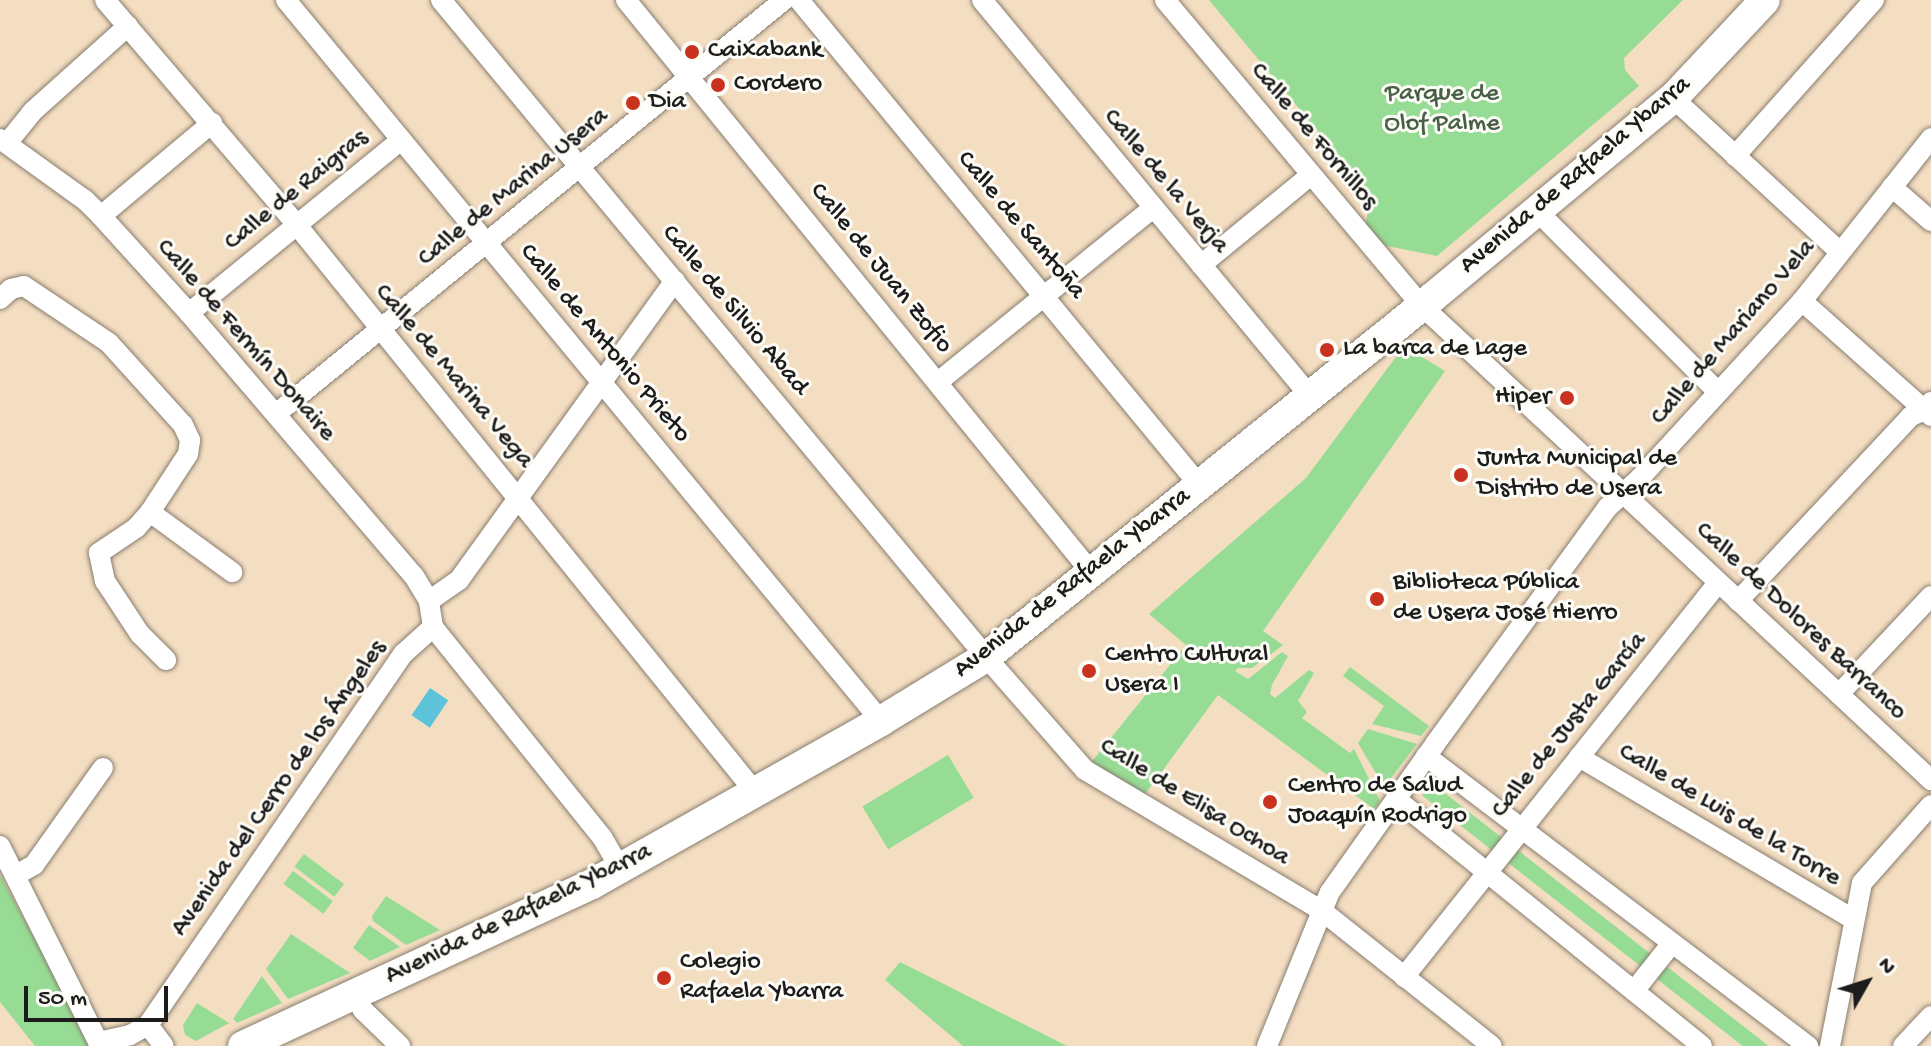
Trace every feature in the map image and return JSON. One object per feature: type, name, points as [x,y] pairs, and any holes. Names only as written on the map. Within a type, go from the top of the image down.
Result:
[{"type":"main road","name":"Avenida de Rafaela Ybarra","points":[[243,1046],[620,868],[881,721],[986,657],[1422,306],[1673,98],[1765,0]]},
{"type":"street","name":"Calle de Marina Vega","points":[[105,0],[296,224],[755,792]]},
{"type":"street","name":"Calle de Antonio Prieto","points":[[286,0],[881,721]]},
{"type":"street","name":"Calle de Silvio Abad","points":[[441,0],[986,657]]},
{"type":"street","name":"Calle de Juan Zofio","points":[[626,0],[1091,572]]},
{"type":"street","name":"Calle de Marina Usera","points":[[276,414],[784,0]]},
{"type":"street","name":"Calle de Santoña","points":[[799,0],[1200,486]]},
{"type":"street","name":"Calle de la Verja","points":[[982,0],[1310,396]]},
{"type":"street","name":"Calle de Fornillos","points":[[1165,0],[1422,306]]},
{"type":"street","points":[[1735,156],[1874,0]]},
{"type":"street","points":[[4,140],[128,26]]},
{"type":"street","points":[[1673,98],[1840,252]]},
{"type":"street","points":[[101,216],[212,123]]},
{"type":"street","name":"Calle de Mariano Vela","points":[[1267,1046],[1321,910],[1426,756],[1607,508],[1802,301],[1931,138]]},
{"type":"street","name":"Calle de Fermín Donaire","points":[[4,140],[101,216],[276,414],[414,576],[429,601]]},
{"type":"street","name":"Calle de Raigras","points":[[189,313],[401,140]]},
{"type":"street","points":[[1201,265],[1311,175]]},
{"type":"street","points":[[1892,187],[1931,221]]},
{"type":"street","points":[[938,382],[1153,208]]},
{"type":"street","points":[[1537,211],[1718,392]]},
{"type":"street","points":[[620,868],[602,837],[433,627],[429,601],[459,580],[675,281]]},
{"type":"street","points":[[0,299],[11,289],[24,286],[109,343],[183,425],[190,440],[188,454],[150,512],[136,528],[99,553],[105,581],[140,634],[166,660]]},
{"type":"street","points":[[1738,601],[1911,416],[1929,409],[1802,301]]},
{"type":"street","name":"Calle de Dolores Barranco","points":[[1422,306],[1931,780]]},
{"type":"street","points":[[150,512],[232,572]]},
{"type":"street","name":"Calle de Justa García","points":[[1404,977],[1718,583]]},
{"type":"street","points":[[1839,694],[1931,596]]},
{"type":"street","name":"Avenida del Cerro de los Ángeles","points":[[148,1025],[403,654],[433,627]]},
{"type":"street","name":"Calle de Elisa Ochoa","points":[[986,657],[1085,770],[1102,783],[1321,910],[1484,1044]]},
{"type":"street","points":[[1426,756],[1808,1046]]},
{"type":"street","name":"Calle de Luis de la Torre","points":[[1579,757],[1853,919]]},
{"type":"street","points":[[16,875],[34,865],[103,768]]},
{"type":"street","points":[[1396,799],[1702,1046]]},
{"type":"street","points":[[1830,1046],[1862,883],[1931,805]]},
{"type":"street","points":[[0,846],[99,1044],[130,1035],[148,1025]]},
{"type":"street","points":[[1634,991],[1672,943]]},
{"type":"street","points":[[355,995],[363,1010],[400,1046]]},
{"type":"street","points":[[81,1006],[103,1024],[148,1025]]},
{"type":"street","points":[[1903,1046],[1931,1016]]},
{"type":"street","points":[[148,1025],[164,1046]]},
{"type":"green space","name":"Parque de Olof Palme","points":[[1209,0],[1683,0],[1624,58],[1625,70],[1639,86],[1437,256],[1382,245],[1365,227],[1371,195]]},
{"type":"green space","points":[[1404,346],[1445,371],[1263,631],[1283,645],[1252,668],[1238,668],[1235,671],[1248,679],[1282,652],[1288,656],[1272,685],[1270,694],[1275,698],[1309,670],[1314,673],[1298,701],[1307,712],[1302,718],[1350,753],[1354,749],[1380,801],[1374,809],[1218,695],[1138,804],[1085,770],[1186,645],[1149,614],[1306,478]]},
{"type":"green space","points":[[1350,667],[1429,726],[1421,736],[1372,724],[1384,706],[1343,676]]},
{"type":"green space","points":[[1368,729],[1417,744],[1384,787],[1358,743]]},
{"type":"green space","points":[[948,755],[974,798],[888,849],[862,807]]},
{"type":"green space","points":[[1432,783],[1768,1045],[1743,1046],[1422,796]]},
{"type":"green space","points":[[304,854],[344,884],[334,897],[294,867]]},
{"type":"green space","points":[[293,871],[333,901],[323,914],[283,884]]},
{"type":"green space","points":[[0,875],[91,1042],[88,1046],[35,1046],[0,1002]]},
{"type":"green space","points":[[386,896],[440,930],[406,945],[373,921],[372,916]]},
{"type":"green space","points":[[369,925],[400,947],[370,961],[353,948]]},
{"type":"green space","points":[[291,934],[350,973],[288,999],[266,969]]},
{"type":"green space","points":[[900,962],[1067,1046],[963,1046],[885,980]]},
{"type":"green space","points":[[262,976],[282,1003],[237,1023],[233,1019]]},
{"type":"green space","points":[[197,1003],[229,1023],[196,1041],[185,1035],[183,1025]]},
{"type":"water","points":[[430,688],[448,700],[430,728],[412,715]]},
{"type":"place","name":"Caixabank","points":[[692,52]]},
{"type":"place","name":"Cordero","points":[[718,85]]},
{"type":"place","name":"Dia","points":[[633,103]]},
{"type":"place","name":"La barca de Lage","points":[[1327,350]]},
{"type":"place","name":"Hiper","points":[[1567,398]]},
{"type":"place","name":"Junta Municipal de Distrito de Usera","points":[[1461,475]]},
{"type":"place","name":"Biblioteca Pública de Usera José Hierro","points":[[1377,599]]},
{"type":"place","name":"Centro Cultural Usera I","points":[[1089,671]]},
{"type":"place","name":"Centro de Salud Joaquín Rodrigo","points":[[1270,802]]},
{"type":"place","name":"Colegio Rafaela Ybarra","points":[[664,978]]}]
